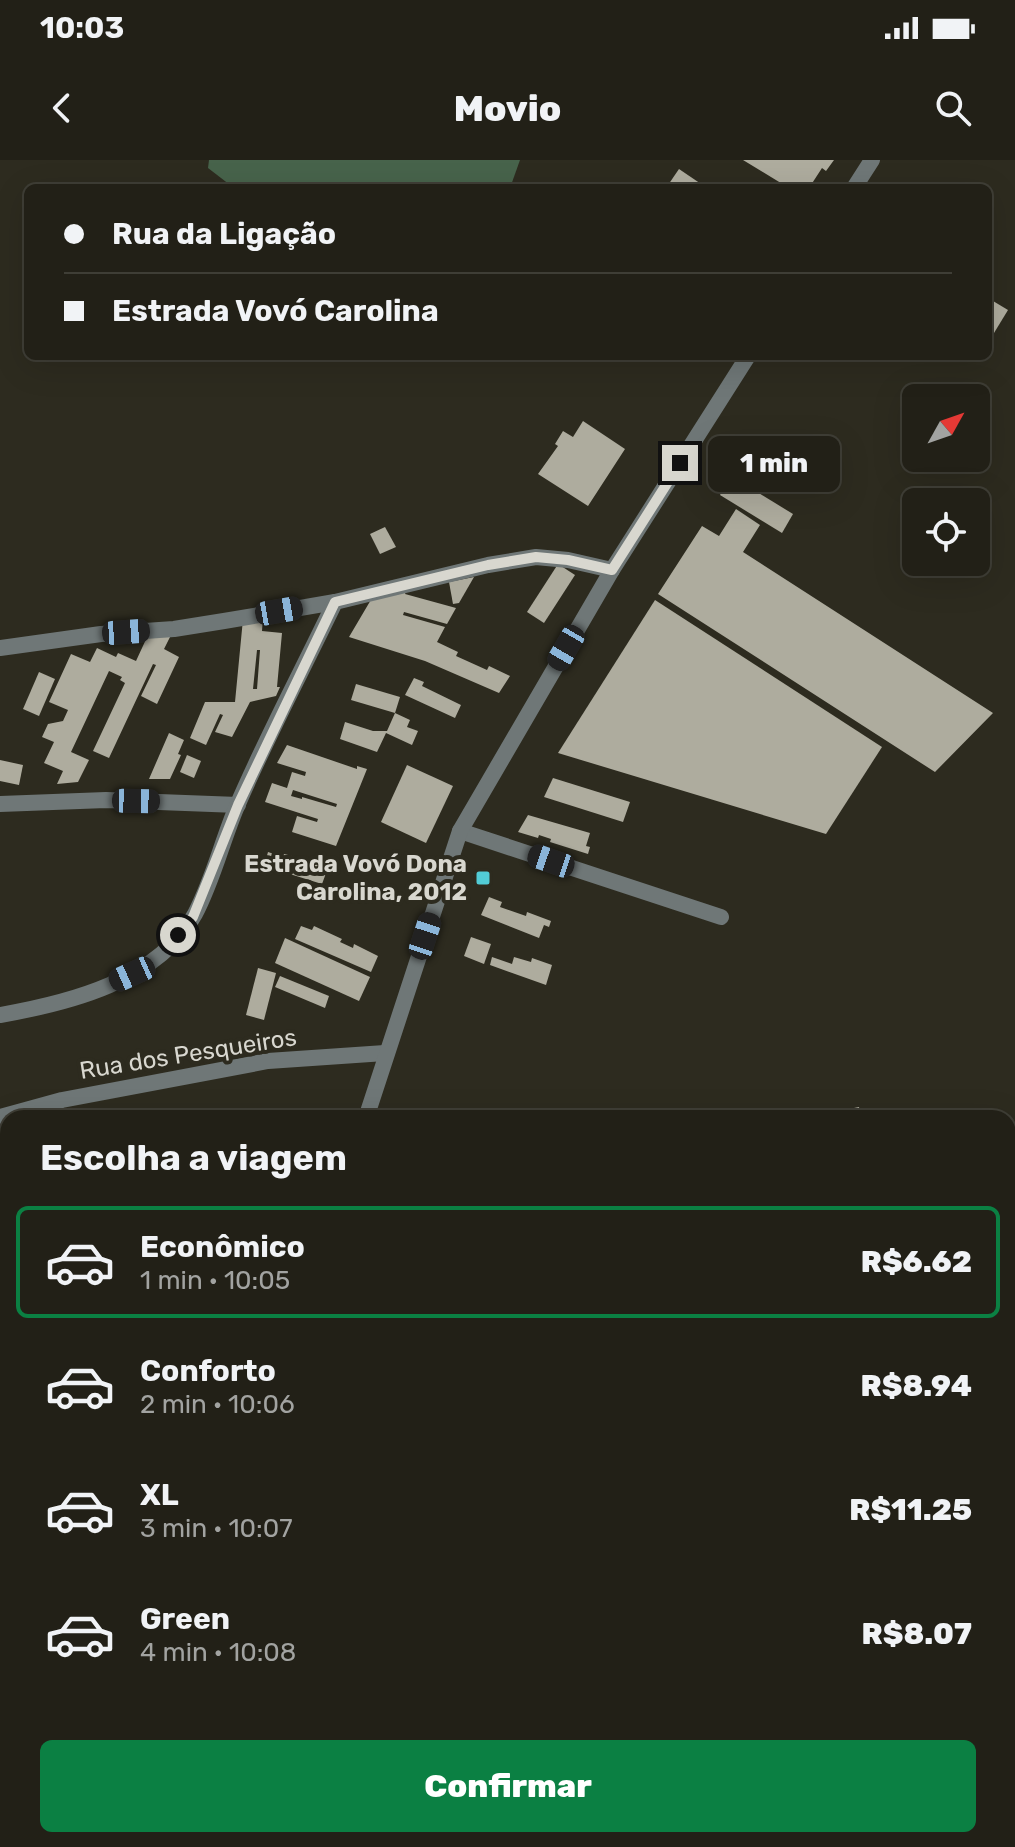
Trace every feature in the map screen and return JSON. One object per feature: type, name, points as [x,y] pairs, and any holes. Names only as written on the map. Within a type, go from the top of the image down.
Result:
[{"type":"street","points":[[857,184],[872,160]]},
{"type":"street","points":[[368,1110],[460,831],[612,570],[745,360]]},
{"type":"street","points":[[0,648],[101,634],[174,629],[335,602],[488,565],[536,557],[568,560],[612,570]]},
{"type":"street","points":[[0,1015],[79,997],[132,974],[162,953],[193,917],[238,805],[335,602]]},
{"type":"street","points":[[0,804],[106,800],[238,805]]},
{"type":"street","points":[[460,831],[721,917]]},
{"type":"street","name":"Rua dos Pesqueiros","points":[[26,1110],[62,1100],[268,1061],[385,1053]]},
{"type":"green space","points":[[209,160],[520,160],[511,184],[229,184],[208,168]]},
{"type":"building","points":[[743,160],[834,160],[826,171],[822,168],[812,184],[782,184]]},
{"type":"building","points":[[679,169],[701,184],[669,184]]},
{"type":"building","points":[[992,300],[1008,310],[992,332]]},
{"type":"building","points":[[583,421],[625,449],[588,506],[538,474],[558,446],[555,444],[563,431],[573,437]]},
{"type":"building","points":[[788,459],[816,476],[811,485],[782,468]]},
{"type":"building","points":[[731,476],[793,514],[782,533],[720,495]]},
{"type":"building","points":[[736,509],[760,525],[743,552],[993,713],[935,772],[658,594],[702,526],[719,536]]},
{"type":"building","points":[[385,527],[396,547],[380,554],[370,534]]},
{"type":"building","points":[[558,564],[575,575],[544,623],[527,612]]},
{"type":"building","points":[[474,577],[459,603],[453,604],[449,582]]},
{"type":"building","points":[[406,591],[405,594],[456,608],[447,624],[404,612],[403,615],[445,627],[437,642],[458,652],[456,656],[510,676],[499,693],[425,661],[349,637],[372,598]]},
{"type":"building","points":[[655,600],[882,747],[826,834],[558,753]]},
{"type":"building","points":[[263,617],[262,631],[282,633],[277,687],[280,687],[276,696],[250,702],[232,737],[215,732],[223,715],[220,714],[206,745],[190,738],[205,702],[235,702],[243,619]],"holes":[[[257,650],[260,650],[257,689],[253,689]]]},
{"type":"building","points":[[148,635],[171,635],[164,649],[179,657],[157,704],[141,696],[156,665],[153,664],[109,758],[93,751],[125,683],[120,680],[122,677],[109,671],[71,752],[89,760],[78,782],[57,784],[63,771],[44,763],[54,742],[42,737],[48,724],[63,721],[68,710],[49,702],[71,654],[90,662],[97,648],[116,657],[118,653],[136,661]]},
{"type":"building","points":[[39,672],[55,679],[39,716],[23,709]]},
{"type":"building","points":[[414,678],[424,682],[422,686],[461,705],[455,718],[405,695]]},
{"type":"building","points":[[356,684],[400,697],[395,713],[351,700]]},
{"type":"building","points":[[395,713],[410,720],[407,727],[418,731],[412,745],[386,733],[377,752],[340,739],[345,722],[373,731],[387,731]]},
{"type":"building","points":[[169,733],[184,740],[178,754],[181,755],[170,779],[149,779]]},
{"type":"building","points":[[287,745],[357,769],[357,766],[367,769],[336,846],[292,832],[297,816],[317,822],[318,819],[265,802],[272,783],[287,788],[292,772],[305,776],[306,772],[277,763]],"holes":[[[293,790],[337,804],[336,807],[291,796]]]},
{"type":"building","points":[[187,755],[201,761],[194,778],[180,772]]},
{"type":"building","points":[[0,760],[23,765],[19,785],[0,781]]},
{"type":"building","points":[[407,765],[453,786],[426,843],[381,822]]},
{"type":"building","points":[[553,778],[630,802],[623,822],[544,797]]},
{"type":"building","points":[[528,815],[590,833],[586,846],[590,847],[588,854],[550,842],[551,839],[539,835],[538,838],[518,832]]},
{"type":"building","points":[[268,852],[329,865],[322,884],[264,866]]},
{"type":"building","points":[[489,897],[502,902],[500,907],[551,921],[549,927],[544,925],[539,938],[481,915]]},
{"type":"building","points":[[301,926],[312,930],[314,926],[342,939],[340,942],[353,948],[354,944],[378,956],[371,972],[295,939]]},
{"type":"building","points":[[471,937],[491,944],[484,964],[464,956]]},
{"type":"building","points":[[285,938],[370,977],[359,1001],[275,963]]},
{"type":"building","points":[[492,957],[512,964],[514,957],[531,962],[532,958],[552,965],[546,985],[490,965]]},
{"type":"building","points":[[258,968],[276,973],[264,1020],[246,1015]]},
{"type":"building","points":[[280,976],[329,996],[325,1008],[275,987]]},
{"type":"place","name":"Estrada Vovó Dona Carolina, 2012","points":[[483,878]]},
{"type":"route","points":[[178,935],[193,917],[207,888],[238,805],[335,602],[488,565],[536,557],[568,560],[612,570],[680,463]]}]
